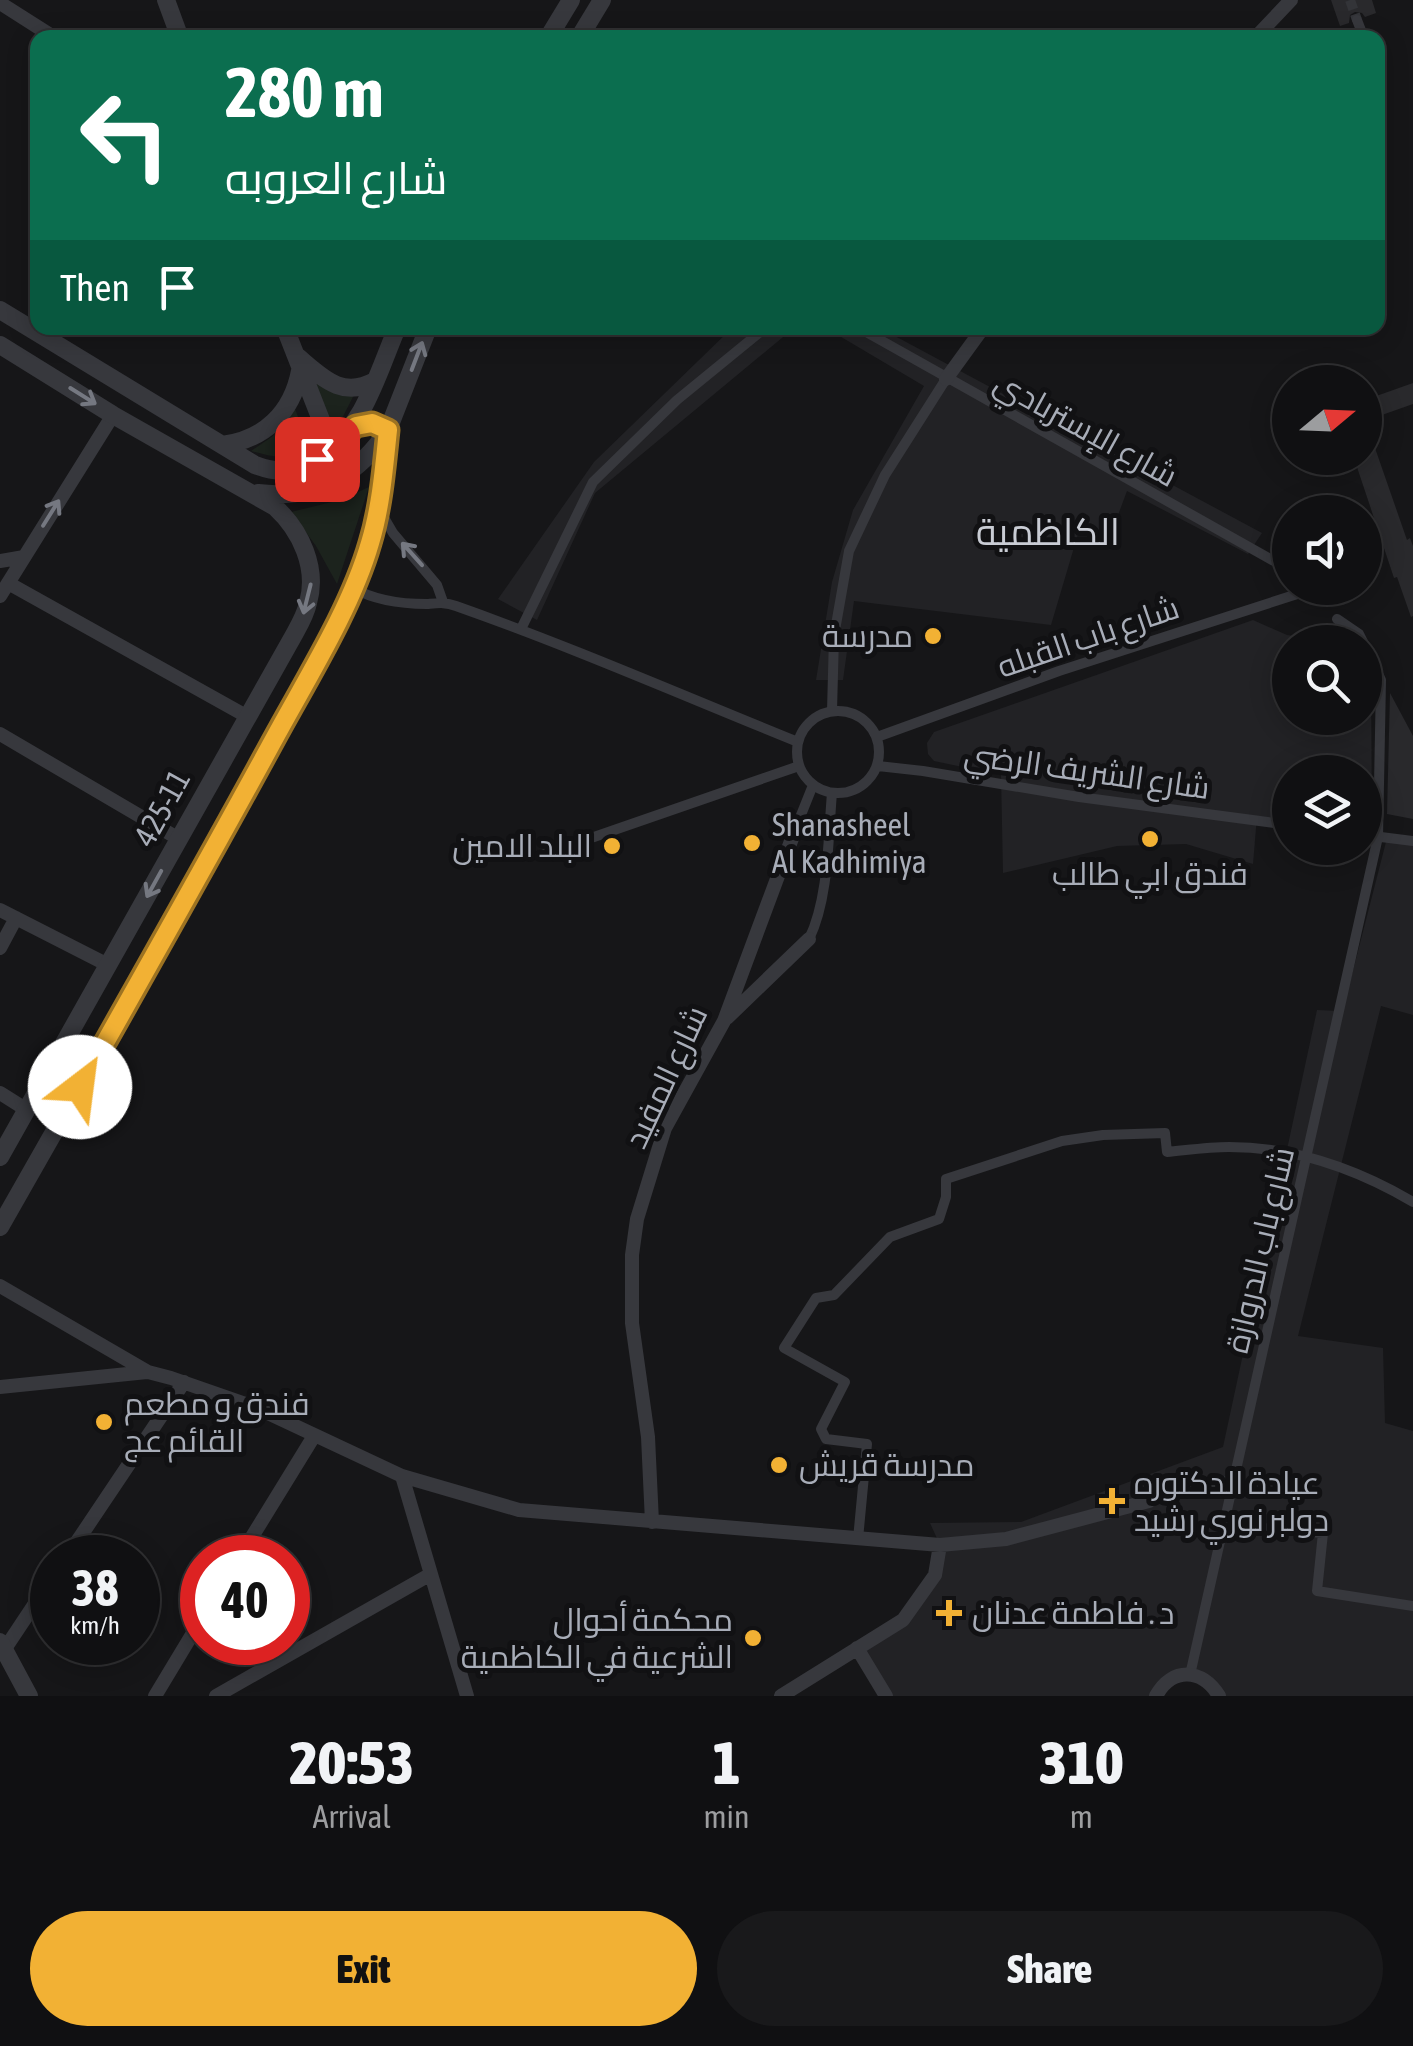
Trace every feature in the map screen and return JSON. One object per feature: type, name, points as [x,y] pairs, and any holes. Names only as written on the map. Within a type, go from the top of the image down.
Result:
[{"type":"street","points":[[166,0],[177,30]]},
{"type":"street","points":[[553,30],[570,0]]},
{"type":"street","points":[[584,30],[602,0]]},
{"type":"street","points":[[1263,30],[1292,0]]},
{"type":"street","points":[[0,3],[42,30]]},
{"type":"street","points":[[1357,20],[1361,30]]},
{"type":"street","points":[[0,310],[30,328]]},
{"type":"street","points":[[41,335],[255,465],[286,472],[300,469],[332,448],[351,429],[394,335]]},
{"type":"street","points":[[287,335],[332,448],[348,474]]},
{"type":"street","points":[[0,1227],[198,880],[353,588],[369,547],[391,422],[425,335]]},
{"type":"street","points":[[521,629],[593,482],[677,400],[756,335]]},
{"type":"street","name":"شارع الإستربادي","points":[[870,335],[1272,560]]},
{"type":"street","points":[[832,711],[834,636],[849,551],[886,475],[978,335]]},
{"type":"street","name":"425-11","points":[[0,1157],[302,619],[312,578],[288,518],[252,492],[112,415],[1,347]]},
{"type":"street","points":[[222,445],[249,439],[271,426],[288,406],[298,383],[297,362]]},
{"type":"street","points":[[297,362],[348,389],[372,389]]},
{"type":"street","points":[[372,389],[370,406],[391,422]]},
{"type":"street","points":[[112,415],[4,590],[248,717]]},
{"type":"street","points":[[351,429],[366,422],[391,422]]},
{"type":"street","name":"425-11","points":[[252,492],[292,494],[348,474],[377,446],[391,422]]},
{"type":"street","points":[[378,507],[393,533],[437,586],[443,602]]},
{"type":"street","points":[[0,561],[24,556]]},
{"type":"street","points":[[353,588],[367,596],[405,602],[443,602],[521,629],[798,742]]},
{"type":"street","name":"شارع باب القبله","points":[[877,737],[1059,671],[1272,602]]},
{"type":"street","points":[[1337,620],[1345,625]]},
{"type":"street","points":[[832,711],[859,716],[877,737],[878,766],[861,787],[849,792],[832,793],[812,786],[799,766],[796,754],[802,731],[820,715],[832,711]]},
{"type":"street","points":[[0,734],[179,839]]},
{"type":"street","points":[[542,855],[799,766]]},
{"type":"street","name":"شارع الشريف الرضي","points":[[878,766],[1272,823]]},
{"type":"street","name":"شارع المفيد","points":[[652,1522],[648,1437],[632,1324],[632,1254],[637,1220],[665,1128],[724,1020],[812,786]]},
{"type":"street","points":[[724,1020],[809,939],[823,885],[832,793]]},
{"type":"street","points":[[1382,838],[1413,842]]},
{"type":"street","name":"شارع باب الدروازة","points":[[1190,1674],[1372,865]]},
{"type":"street","points":[[0,910],[108,965]]},
{"type":"street","points":[[0,948],[16,918]]},
{"type":"street","points":[[0,1093],[27,1110]]},
{"type":"street","points":[[858,1538],[866,1444],[826,1438],[821,1429],[845,1382],[784,1348],[816,1298],[834,1295],[890,1237],[939,1219],[946,1198],[946,1179],[1062,1141],[1165,1132],[1167,1152],[1228,1147],[1278,1151],[1337,1165],[1413,1202]]},
{"type":"street","points":[[0,1286],[148,1372],[257,1408],[402,1476],[519,1510],[940,1545],[1006,1538],[1234,1479]]},
{"type":"street","points":[[0,1387],[148,1372]]},
{"type":"street","points":[[81,1535],[184,1382]]},
{"type":"street","points":[[254,1535],[314,1436]]},
{"type":"street","points":[[402,1476],[467,1696]]},
{"type":"street","points":[[1224,1525],[1323,1533],[1318,1591],[1413,1606]]},
{"type":"street","points":[[780,1696],[903,1620],[935,1575],[940,1545]]},
{"type":"street","points":[[216,1696],[432,1574]]},
{"type":"street","points":[[29,1696],[2,1646],[30,1608]]},
{"type":"street","points":[[857,1648],[886,1696]]},
{"type":"street","points":[[155,1696],[180,1655]]},
{"type":"street","points":[[1156,1696],[1167,1681],[1190,1674],[1213,1686],[1219,1696]]},
{"type":"shaded area","points":[[725,335],[786,335],[595,493],[537,620],[498,599],[594,462]]},
{"type":"shaded area","points":[[838,335],[893,335],[1262,533],[1248,554],[1127,491],[1111,534],[1081,524],[1051,625],[854,601],[843,680],[816,680],[832,582],[853,510],[924,386]]},
{"type":"shaded area","points":[[309,372],[355,393],[333,436]]},
{"type":"shaded area","points":[[295,409],[309,445],[289,456],[251,451],[273,436]]},
{"type":"shaded area","points":[[369,487],[337,584],[291,512],[340,500]]},
{"type":"shaded area","points":[[1253,620],[1272,628],[1272,735],[1371,735],[1372,755],[1272,755],[1272,818],[1257,816],[1253,864],[1186,844],[1117,846],[1003,873],[1001,775],[934,761],[928,754],[927,743],[934,732]]},
{"type":"shaded area","points":[[1387,838],[1413,842],[1413,1015],[1381,1006],[1298,1336],[1383,1348],[1385,1423],[1413,1431],[1413,1696],[1219,1696],[1190,1675],[1156,1696],[886,1696],[857,1648],[903,1620],[935,1575],[940,1545],[930,1523],[1021,1522],[1223,1447],[1317,1010],[1339,1011],[1347,994]]},
{"type":"building","points":[[1331,0],[1372,0],[1376,13],[1365,17],[1355,12],[1349,23],[1340,26]]},
{"type":"building","points":[[1413,383],[1413,404],[1382,415],[1382,394]]},
{"type":"building","points":[[1382,468],[1407,540],[1410,538],[1413,546],[1411,617],[1382,542],[1382,495],[1366,495],[1360,475],[1382,475]]},
{"type":"building","points":[[1390,693],[1413,736],[1413,819],[1387,814]]},
{"type":"tunnel","points":[[1350,0],[1357,20]]},
{"type":"place","name":"مدرسة","points":[[933,636]]},
{"type":"place","name":"فندق ابي طالب","points":[[1150,839]]},
{"type":"place","name":"Shanasheel Al Kadhimiya","points":[[752,843]]},
{"type":"place","name":"البلد الامين","points":[[612,846]]},
{"type":"place","name":"فندق و مطعم القائم عج","points":[[104,1422]]},
{"type":"place","name":"مدرسة قريش","points":[[779,1465]]},
{"type":"place","name":"عيادة الدكتوره دولبر نوري رشيد","points":[[1112,1501]]},
{"type":"place","name":"د . فاطمة عدنان","points":[[949,1613]]},
{"type":"place","name":"محكمة أحوال الشرعية في الكاظمية","points":[[753,1638]]},
{"type":"district","name":"الكاظمية","points":[[1048,532]]},
{"type":"route","points":[[80,1087],[322,650],[369,547],[376,523],[388,430],[366,422],[356,426],[317,459]]}]
